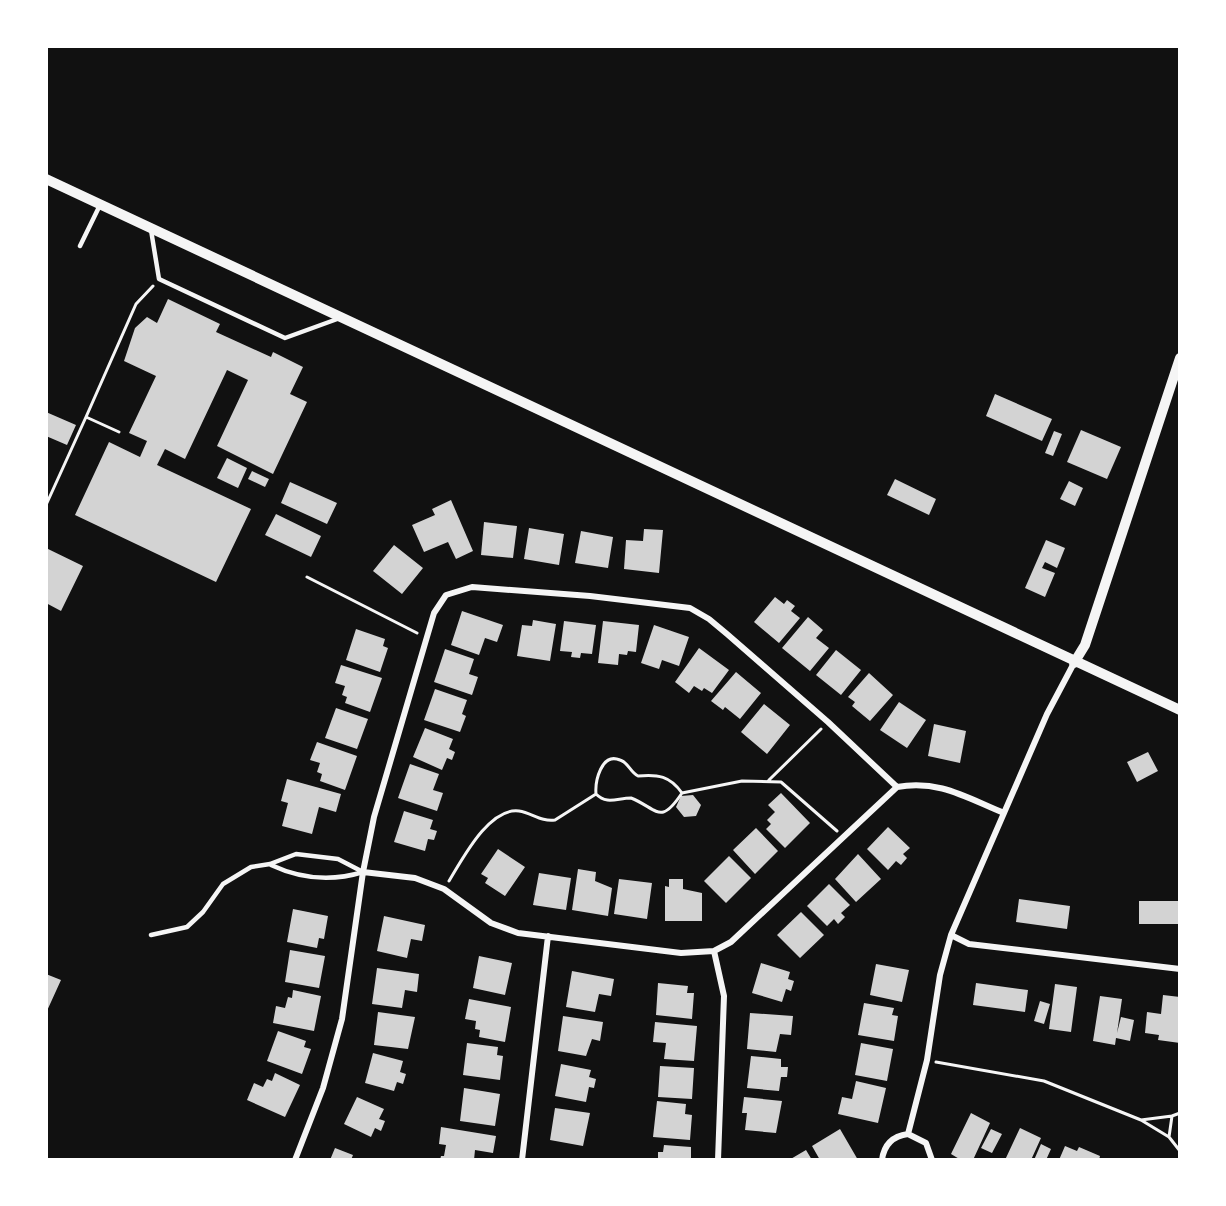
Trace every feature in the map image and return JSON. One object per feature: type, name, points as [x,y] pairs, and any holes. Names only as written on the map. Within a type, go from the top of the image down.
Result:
[{"type":"street","points":[[46,179],[150,230],[1179,711]]},
{"type":"street","points":[[908,1134],[927,1060],[940,975],[951,935],[1047,714],[1078,665],[1179,358]]},
{"type":"street","points":[[295,1160],[323,1088],[342,1019],[363,872],[374,817],[426,638],[441,601],[457,590],[472,587],[590,596],[690,608],[709,619],[828,722],[897,787]]},
{"type":"street","points":[[363,872],[415,879],[444,889],[491,923],[518,933],[681,953],[714,951],[731,942],[897,787],[919,783],[937,786],[1004,813]]},
{"type":"street","points":[[951,935],[969,944],[1179,969]]},
{"type":"street","points":[[522,1160],[548,936]]},
{"type":"street","points":[[714,951],[724,996],[718,1160]]},
{"type":"street","points":[[882,1160],[884,1148],[890,1140],[908,1134],[926,1143],[932,1160]]},
{"type":"lane","points":[[80,246],[100,205]]},
{"type":"lane","points":[[150,230],[159,279],[285,338],[340,318]]},
{"type":"lane","points":[[151,935],[188,927],[203,912],[223,884],[251,867],[270,864],[296,854],[338,859],[363,872]]},
{"type":"lane","points":[[270,864],[292,875],[338,880],[363,872]]},
{"type":"path","points":[[46,505],[136,304],[159,279]]},
{"type":"path","points":[[86,417],[119,432]]},
{"type":"path","points":[[307,578],[426,638]]},
{"type":"path","points":[[769,780],[828,722]]},
{"type":"path","points":[[596,794],[597,774],[603,766],[614,759],[624,762],[638,776],[655,775],[671,780],[682,793]]},
{"type":"path","points":[[596,794],[611,802],[630,798],[651,811],[662,813],[672,808],[682,793],[742,781],[781,782],[843,836]]},
{"type":"path","points":[[444,889],[475,839],[503,813],[520,811],[547,821],[555,820],[596,794]]},
{"type":"path","points":[[927,1060],[1044,1081],[1141,1120],[1169,1137],[1179,1151]]},
{"type":"path","points":[[1141,1120],[1179,1113]]},
{"type":"path","points":[[1169,1137],[1172,1116]]},
{"type":"building","points":[[168,299],[220,324],[216,332],[271,357],[273,352],[303,367],[290,394],[307,402],[273,474],[217,446],[248,380],[227,370],[185,459],[165,449],[157,465],[251,509],[216,582],[75,515],[109,442],[140,457],[147,441],[129,433],[156,376],[124,361],[135,328],[147,317],[157,323]]},
{"type":"building","points":[[995,394],[1052,419],[1042,441],[986,416]]},
{"type":"building","points":[[46,412],[76,425],[67,445],[46,436]]},
{"type":"building","points":[[1081,430],[1121,447],[1107,479],[1067,462]]},
{"type":"building","points":[[1054,431],[1062,434],[1053,456],[1045,453]]},
{"type":"building","points":[[227,458],[247,468],[238,488],[217,478]]},
{"type":"building","points":[[252,471],[269,479],[265,487],[248,479]]},
{"type":"building","points":[[895,479],[936,499],[929,515],[887,495]]},
{"type":"building","points":[[1069,481],[1083,488],[1075,506],[1060,499]]},
{"type":"building","points":[[290,482],[337,503],[327,524],[281,503]]},
{"type":"building","points":[[451,500],[473,551],[456,559],[448,542],[424,552],[412,525],[435,515],[432,509]]},
{"type":"building","points":[[276,514],[321,536],[311,557],[265,535]]},
{"type":"building","points":[[484,522],[517,526],[513,558],[481,555]]},
{"type":"building","points":[[529,528],[564,534],[559,565],[524,559]]},
{"type":"building","points":[[644,529],[663,530],[659,573],[624,569],[626,540],[643,541]]},
{"type":"building","points":[[581,531],[613,537],[608,568],[575,563]]},
{"type":"building","points":[[1046,540],[1065,548],[1057,568],[1045,562],[1042,568],[1055,573],[1045,597],[1025,588]]},
{"type":"building","points":[[394,545],[423,568],[402,594],[373,571]]},
{"type":"building","points":[[46,548],[83,566],[61,611],[46,603]]},
{"type":"building","points":[[775,597],[784,604],[787,600],[795,606],[791,611],[800,618],[779,643],[754,622]]},
{"type":"building","points":[[462,611],[503,625],[497,642],[485,638],[479,655],[451,645]]},
{"type":"building","points":[[808,617],[823,630],[816,638],[829,648],[810,671],[782,648]]},
{"type":"building","points":[[533,620],[556,624],[550,661],[517,656],[522,625],[532,626]]},
{"type":"building","points":[[564,621],[596,625],[592,654],[581,653],[580,658],[571,657],[572,652],[560,651]]},
{"type":"building","points":[[603,621],[639,625],[636,652],[628,651],[627,655],[619,654],[618,665],[598,663]]},
{"type":"building","points":[[654,625],[689,637],[679,666],[662,660],[659,669],[641,663]]},
{"type":"building","points":[[356,629],[385,639],[383,646],[388,648],[380,672],[346,660]]},
{"type":"building","points":[[699,648],[729,670],[712,693],[694,686],[689,693],[675,682]]},
{"type":"building","points":[[445,649],[474,659],[469,674],[478,677],[472,695],[434,682]]},
{"type":"building","points":[[836,650],[861,670],[841,695],[816,675]]},
{"type":"building","points":[[341,665],[382,678],[370,712],[345,703],[347,697],[342,695],[345,686],[335,683]]},
{"type":"building","points":[[736,672],[761,693],[740,719],[725,707],[723,710],[711,701]]},
{"type":"building","points":[[869,673],[893,695],[870,721],[852,706],[855,702],[848,697]]},
{"type":"building","points":[[435,689],[467,700],[462,714],[466,716],[460,732],[424,720]]},
{"type":"building","points":[[899,702],[926,720],[907,748],[880,730]]},
{"type":"building","points":[[764,704],[790,725],[767,754],[741,732]]},
{"type":"building","points":[[336,708],[368,719],[357,749],[325,738]]},
{"type":"building","points":[[934,724],[966,731],[960,763],[928,756]]},
{"type":"building","points":[[425,728],[453,739],[449,749],[455,752],[452,760],[447,758],[442,770],[413,757]]},
{"type":"building","points":[[317,742],[357,756],[345,790],[320,781],[322,774],[317,772],[320,763],[310,760]]},
{"type":"building","points":[[1148,752],[1158,771],[1137,782],[1127,762]]},
{"type":"building","points":[[410,764],[439,774],[433,790],[443,793],[437,811],[398,798]]},
{"type":"building","points":[[287,779],[341,794],[336,812],[319,807],[312,834],[282,826],[288,803],[281,801]]},
{"type":"building","points":[[781,793],[810,823],[785,848],[766,829],[771,824],[767,820],[775,812],[768,805]]},
{"type":"building","points":[[693,795],[701,805],[696,816],[684,817],[676,807],[681,796]]},
{"type":"building","points":[[404,811],[433,820],[430,829],[437,831],[434,840],[428,839],[425,851],[394,842]]},
{"type":"building","points":[[888,827],[910,848],[903,854],[907,858],[901,865],[896,861],[888,870],[867,849]]},
{"type":"building","points":[[756,828],[778,851],[755,874],[733,850]]},
{"type":"building","points":[[498,849],[525,867],[505,896],[485,883],[488,878],[481,874]]},
{"type":"building","points":[[858,854],[881,879],[856,902],[835,879]]},
{"type":"building","points":[[729,856],[751,878],[726,903],[704,881]]},
{"type":"building","points":[[578,869],[596,872],[595,881],[612,888],[608,916],[572,910]]},
{"type":"building","points":[[539,873],[571,878],[566,910],[533,905]]},
{"type":"building","points":[[619,879],[652,883],[647,919],[614,914]]},
{"type":"building","points":[[669,879],[683,879],[683,889],[702,893],[702,921],[665,921],[665,886],[669,887]]},
{"type":"building","points":[[829,884],[850,905],[841,913],[845,917],[838,924],[834,919],[827,926],[807,906]]},
{"type":"building","points":[[1019,899],[1070,906],[1067,929],[1016,922]]},
{"type":"building","points":[[1139,901],[1180,901],[1180,924],[1139,924]]},
{"type":"building","points":[[293,909],[328,916],[324,939],[319,938],[317,948],[287,942]]},
{"type":"building","points":[[801,912],[824,935],[800,958],[777,935]]},
{"type":"building","points":[[384,916],[425,925],[422,941],[411,939],[407,958],[377,951]]},
{"type":"building","points":[[290,950],[325,956],[319,988],[285,982]]},
{"type":"building","points":[[479,956],[512,963],[505,995],[473,988]]},
{"type":"building","points":[[761,963],[790,972],[788,979],[794,981],[791,991],[786,989],[782,1002],[752,993]]},
{"type":"building","points":[[876,964],[909,970],[902,1002],[870,995]]},
{"type":"building","points":[[377,968],[419,974],[417,992],[405,990],[402,1008],[372,1004]]},
{"type":"building","points":[[572,971],[614,979],[611,996],[599,994],[595,1012],[566,1007]]},
{"type":"building","points":[[46,974],[61,980],[46,1013]]},
{"type":"building","points":[[658,983],[688,986],[687,993],[694,993],[692,1019],[656,1015]]},
{"type":"building","points":[[976,983],[1028,990],[1025,1012],[973,1005]]},
{"type":"building","points":[[1055,984],[1077,987],[1071,1032],[1049,1029]]},
{"type":"building","points":[[293,990],[321,996],[314,1031],[273,1023],[276,1006],[285,1008],[288,997],[292,998]]},
{"type":"building","points":[[1163,995],[1180,997],[1180,1043],[1158,1040],[1159,1035],[1145,1033],[1147,1012],[1161,1014]]},
{"type":"building","points":[[1100,996],[1122,999],[1117,1033],[1121,1017],[1134,1020],[1130,1041],[1116,1038],[1115,1045],[1093,1041]]},
{"type":"building","points":[[469,999],[511,1007],[505,1042],[479,1037],[480,1030],[475,1029],[476,1021],[465,1019]]},
{"type":"building","points":[[1040,1001],[1050,1004],[1044,1024],[1034,1021]]},
{"type":"building","points":[[864,1003],[894,1008],[892,1015],[898,1016],[894,1041],[858,1035]]},
{"type":"building","points":[[378,1012],[415,1017],[408,1049],[374,1045]]},
{"type":"building","points":[[750,1013],[793,1016],[791,1035],[780,1034],[776,1052],[747,1049]]},
{"type":"building","points":[[563,1016],[603,1022],[600,1041],[592,1039],[586,1056],[558,1051]]},
{"type":"building","points":[[655,1022],[697,1026],[694,1061],[664,1059],[666,1043],[653,1042]]},
{"type":"building","points":[[278,1031],[306,1041],[304,1047],[311,1049],[302,1074],[267,1061]]},
{"type":"building","points":[[467,1043],[498,1047],[497,1055],[503,1056],[500,1080],[463,1075]]},
{"type":"building","points":[[861,1043],[893,1049],[887,1081],[855,1075]]},
{"type":"building","points":[[373,1053],[403,1061],[400,1072],[406,1074],[403,1084],[397,1082],[394,1091],[365,1083]]},
{"type":"building","points":[[751,1056],[781,1059],[781,1067],[788,1067],[787,1077],[781,1077],[779,1091],[747,1088]]},
{"type":"building","points":[[561,1064],[591,1070],[589,1077],[596,1079],[594,1088],[589,1087],[586,1102],[555,1096]]},
{"type":"building","points":[[660,1066],[694,1068],[692,1099],[658,1097]]},
{"type":"building","points":[[275,1073],[300,1085],[285,1117],[247,1100],[254,1083],[263,1087],[267,1079],[272,1081]]},
{"type":"building","points":[[856,1081],[886,1088],[878,1123],[838,1114],[842,1097],[852,1099]]},
{"type":"building","points":[[464,1088],[500,1094],[495,1126],[460,1121]]},
{"type":"building","points":[[357,1097],[384,1109],[379,1119],[385,1121],[381,1131],[375,1128],[371,1137],[344,1124]]},
{"type":"building","points":[[744,1097],[782,1101],[776,1133],[745,1130],[747,1113],[742,1113]]},
{"type":"building","points":[[657,1101],[686,1104],[685,1114],[692,1115],[690,1140],[653,1137]]},
{"type":"building","points":[[555,1108],[590,1113],[583,1146],[550,1140]]},
{"type":"building","points":[[971,1113],[990,1123],[973,1160],[961,1160],[951,1154]]},
{"type":"building","points":[[441,1127],[496,1136],[493,1153],[475,1150],[474,1160],[440,1160],[441,1156],[444,1156],[446,1145],[439,1144]]},
{"type":"building","points":[[1020,1128],[1041,1138],[1031,1160],[1005,1160]]},
{"type":"building","points":[[840,1129],[858,1160],[820,1160],[812,1146]]},
{"type":"building","points":[[991,1129],[1002,1134],[992,1153],[981,1148]]},
{"type":"building","points":[[1041,1144],[1051,1149],[1046,1160],[1034,1160]]},
{"type":"building","points":[[664,1145],[691,1147],[691,1160],[658,1160],[658,1152],[663,1152]]},
{"type":"building","points":[[1065,1146],[1077,1151],[1079,1147],[1100,1156],[1099,1160],[1059,1160]]},
{"type":"building","points":[[335,1148],[353,1155],[351,1160],[330,1160]]},
{"type":"building","points":[[806,1150],[812,1160],[789,1160]]}]
